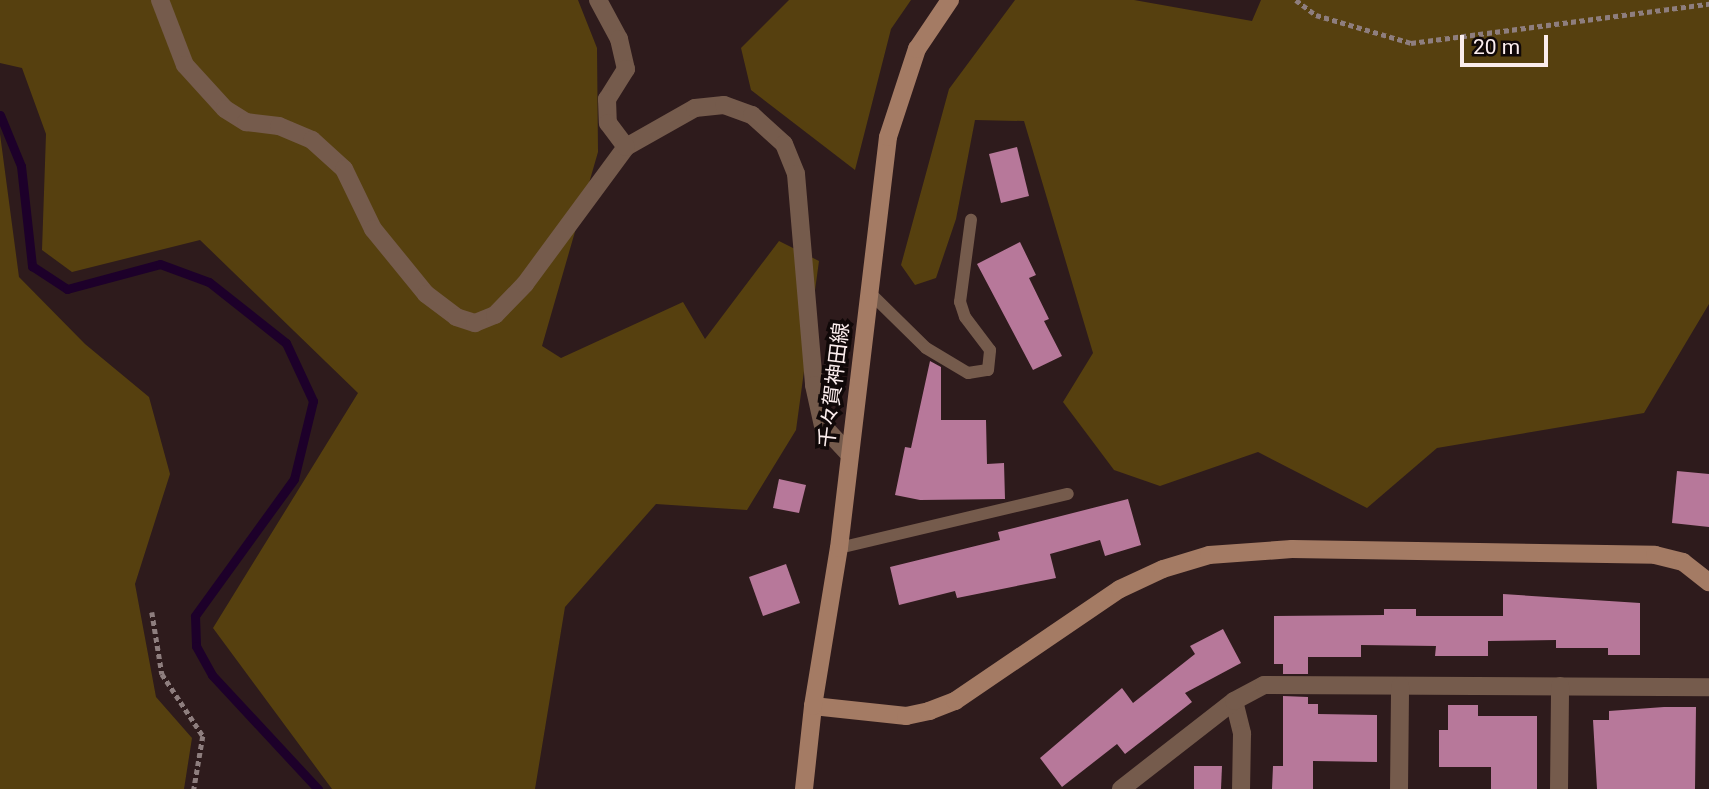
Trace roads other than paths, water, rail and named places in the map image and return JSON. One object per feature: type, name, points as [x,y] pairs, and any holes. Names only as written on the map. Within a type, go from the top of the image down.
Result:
[{"type":"street","points":[[160,0],[185,65],[225,109],[246,122],[279,126],[312,140],[344,169],[373,229],[426,294],[456,317],[475,323],[495,315],[525,284],[626,147],[695,107],[724,105],[752,115],[784,144],[796,174],[814,385],[823,426],[848,453]]},
{"type":"street","points":[[598,0],[620,39],[626,69],[607,99],[608,123],[626,147]]},
{"type":"street","name":"千々賀神田線","points":[[804,789],[813,706],[839,548],[848,453],[888,137],[917,48],[950,0]]},
{"type":"street","points":[[813,706],[906,716],[956,701],[1120,589],[1163,569],[1209,555],[1292,549],[1655,555],[1707,575]]},
{"type":"street","points":[[1121,789],[1234,701],[1264,685],[1709,687]]},
{"type":"street","points":[[1399,789],[1400,685]]},
{"type":"street","points":[[1559,789],[1560,686]]},
{"type":"street","points":[[1234,701],[1242,734],[1241,789]]},
{"type":"lane","points":[[869,291],[926,348],[968,373],[988,370],[990,350],[965,317],[960,302],[971,220]]},
{"type":"lane","points":[[839,548],[1068,494]]},
{"type":"waterway","points":[[0,115],[21,166],[32,266],[67,289],[160,264],[209,282],[286,343],[313,401],[294,479],[195,616],[196,646],[212,675],[318,789]]}]
